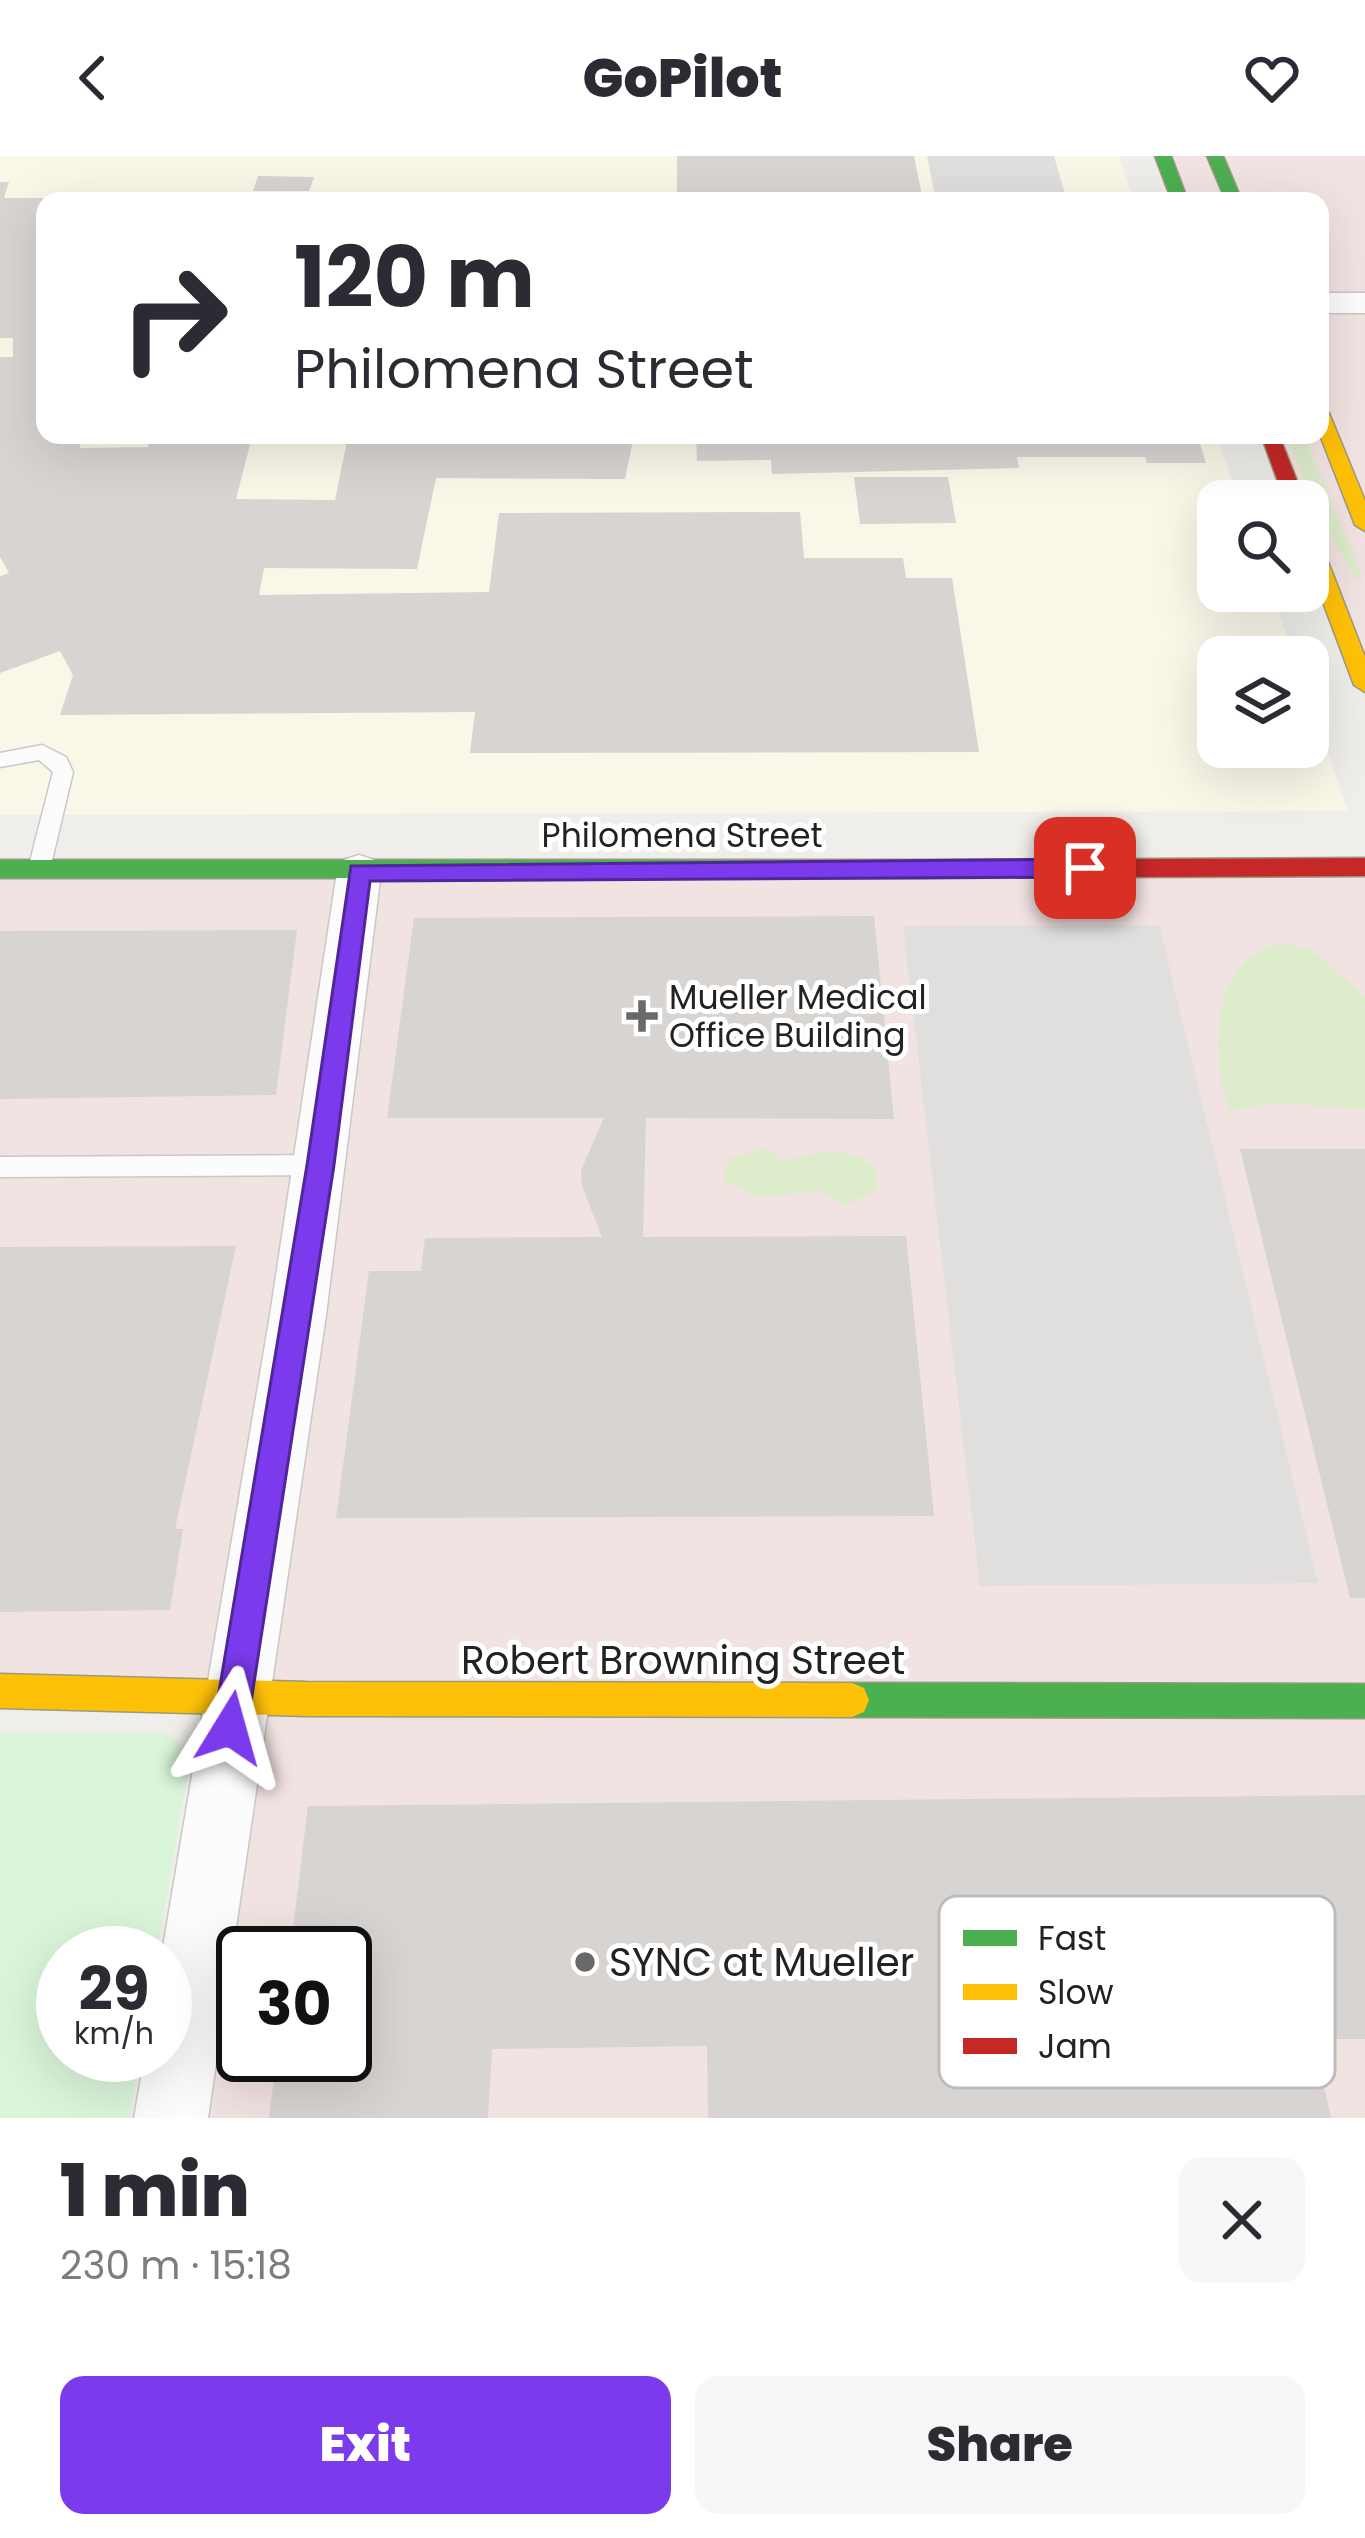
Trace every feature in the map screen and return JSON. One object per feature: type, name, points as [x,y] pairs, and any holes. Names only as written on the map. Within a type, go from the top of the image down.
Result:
[{"type":"street","points":[[1163,156],[1177,192]]},
{"type":"street","points":[[1215,156],[1230,192]]},
{"type":"street","points":[[1329,303],[1365,303]]},
{"type":"street","points":[[1329,435],[1365,525]]},
{"type":"street","points":[[1273,444],[1287,480]]},
{"type":"street","points":[[1329,591],[1365,685]]},
{"type":"street","name":"Philomena Street","points":[[0,869],[1365,867]]},
{"type":"street","points":[[171,2118],[320,1165],[359,872]]},
{"type":"street","name":"Robert Browning Street","points":[[0,1691],[1365,1701]]},
{"type":"lane","points":[[0,760],[42,752],[58,762],[63,772],[39,869]]},
{"type":"lane","points":[[0,1168],[320,1165]]},
{"type":"shaded area","points":[[0,156],[1119,156],[1131,192],[36,192],[36,444],[1219,444],[1232,480],[1197,480],[1197,612],[1278,612],[1287,636],[1197,636],[1197,768],[1329,768],[1329,757],[1348,811],[0,815]]},
{"type":"shaded area","points":[[927,156],[1054,156],[1064,192],[934,192]]},
{"type":"shaded area","points":[[1163,156],[1365,156],[1365,684],[1329,590],[1329,480],[1296,480],[1275,444],[1329,444],[1329,192],[1177,192]]},
{"type":"shaded area","points":[[1365,866],[1365,2118],[171,2118],[176,2082],[192,2082],[192,1979],[235,1695],[0,1691],[0,867]]},
{"type":"shaded area","points":[[1159,925],[1318,1583],[980,1586],[903,926]]},
{"type":"green space","points":[[1290,444],[1306,444],[1322,480],[1304,480]]},
{"type":"green space","points":[[1329,496],[1363,578],[1356,579],[1329,534]]},
{"type":"green space","points":[[1285,943],[1312,951],[1365,996],[1365,1109],[1272,1103],[1230,1111],[1219,1063],[1222,1010],[1229,986],[1242,965],[1260,951]]},
{"type":"green space","points":[[766,1148],[782,1162],[818,1153],[852,1155],[875,1167],[878,1189],[844,1206],[821,1191],[758,1197],[723,1181],[731,1158]]},
{"type":"green space","points":[[0,1733],[161,1733],[174,1738],[185,1751],[188,1771],[162,1926],[36,1926],[36,2082],[135,2082],[129,2118],[0,2118]]},
{"type":"building","points":[[677,156],[914,156],[921,192],[677,192]]},
{"type":"building","points":[[258,176],[314,177],[309,191],[253,191]]},
{"type":"building","points":[[0,182],[9,182],[4,198],[36,198],[36,444],[80,444],[80,448],[250,444],[236,499],[335,500],[346,444],[632,444],[625,479],[436,478],[417,569],[264,568],[259,595],[489,592],[499,513],[800,512],[804,558],[903,558],[906,578],[952,578],[979,752],[470,753],[475,712],[60,715],[73,675],[60,651],[0,673],[0,576],[9,573],[0,557],[0,357],[13,357],[13,338],[0,338]]},
{"type":"building","points":[[696,444],[1200,444],[1206,463],[1147,463],[1145,457],[1017,457],[1019,468],[772,474],[771,460],[697,461]]},
{"type":"building","points":[[854,477],[948,477],[956,523],[860,524]]},
{"type":"building","points":[[874,916],[894,1119],[646,1118],[643,1237],[906,1236],[934,1516],[336,1518],[369,1271],[421,1271],[425,1238],[602,1237],[582,1186],[581,1170],[604,1118],[387,1118],[414,918]]},
{"type":"building","points":[[297,930],[276,1095],[0,1099],[0,931]]},
{"type":"building","points":[[1240,1149],[1365,1149],[1365,1598],[1350,1598]]},
{"type":"building","points":[[236,1246],[175,1529],[183,1529],[170,1610],[0,1612],[0,1247]]},
{"type":"building","name":"SYNC at Mueller","points":[[1365,1795],[1365,2039],[1335,2039],[1335,1896],[939,1896],[939,2088],[1325,2088],[1331,2118],[708,2118],[707,2046],[492,2049],[488,2118],[269,2118],[274,2082],[372,2082],[372,1926],[293,1926],[308,1806]]},
{"type":"traffic: fast","points":[[1163,156],[1177,192]]},
{"type":"traffic: fast","points":[[1215,156],[1230,192]]},
{"type":"traffic: fast","points":[[0,869],[923,869]]},
{"type":"traffic: fast","points":[[852,1700],[1365,1701]]},
{"type":"traffic: slow","points":[[1329,435],[1365,525]]},
{"type":"traffic: slow","points":[[1329,591],[1365,685]]},
{"type":"traffic: slow","points":[[0,1691],[307,1699],[852,1700]]},
{"type":"traffic: jam","points":[[1273,444],[1287,480]]},
{"type":"traffic: jam","points":[[923,869],[1365,867]]},
{"type":"place","name":"Mueller Medical Office Building","points":[[642,1016]]},
{"type":"place","name":"SYNC at Mueller","points":[[585,1962]]},
{"type":"route","points":[[230,1728],[298,1315],[359,872],[1085,868]]}]
